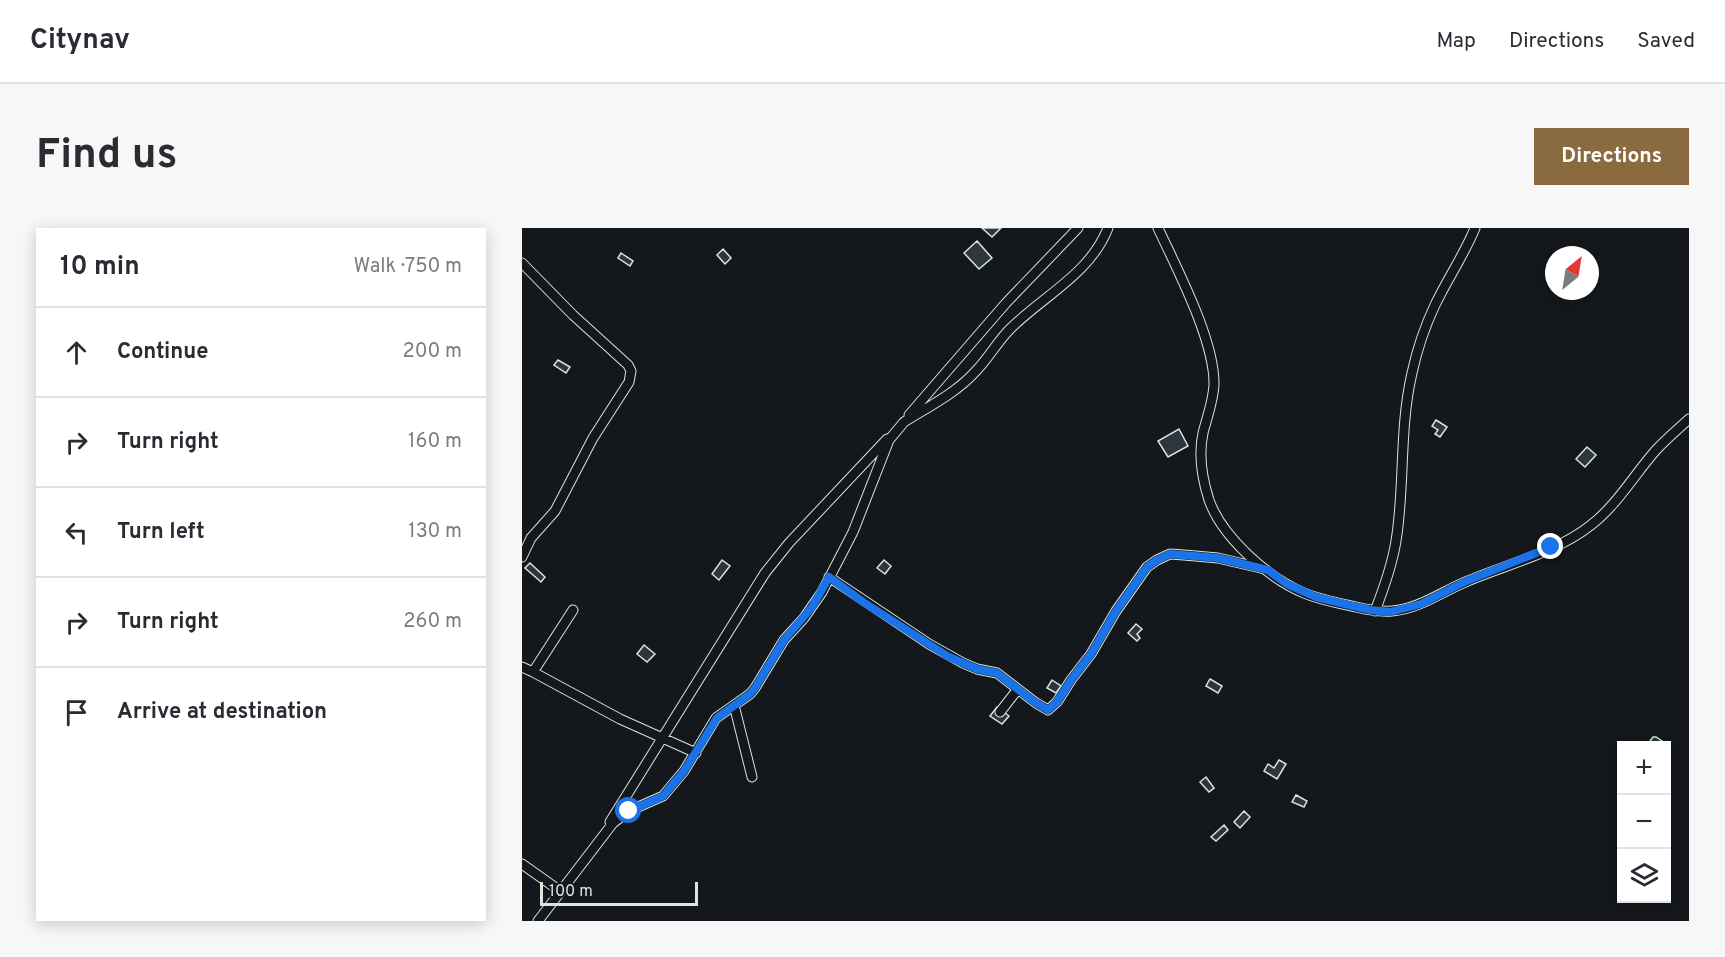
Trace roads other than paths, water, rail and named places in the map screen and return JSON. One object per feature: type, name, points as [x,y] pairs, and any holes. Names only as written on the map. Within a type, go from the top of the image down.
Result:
[{"type":"street","points":[[538,921],[620,817],[663,796],[684,771],[717,718],[755,688],[784,640],[812,607],[829,577],[853,532],[889,440],[896,430],[1006,303],[1078,228]]},
{"type":"street","points":[[598,843],[765,573],[789,543],[904,422],[960,386],[975,373],[1010,330],[1065,284],[1087,262],[1102,243],[1108,228]]},
{"type":"street","points":[[1158,228],[1204,335],[1211,362],[1214,383],[1212,401],[1200,448],[1204,484],[1210,504],[1232,539],[1268,570],[1303,592],[1375,611],[1404,609],[1421,604],[1464,582],[1575,536],[1602,514],[1656,450],[1689,419]]},
{"type":"street","points":[[1375,611],[1389,575],[1396,539],[1402,445],[1412,372],[1421,339],[1436,303],[1475,228]]},
{"type":"street","points":[[522,263],[573,315],[628,365],[631,371],[629,382],[593,438],[555,511],[531,538],[522,557]]},
{"type":"street","points":[[829,577],[863,602],[949,657],[977,669],[997,673],[1048,710],[1052,708],[1091,654],[1116,611],[1147,567],[1157,560],[1170,554],[1218,558],[1268,570]]},
{"type":"street","points":[[533,672],[573,610]]},
{"type":"street","points":[[522,668],[620,719],[696,753]]},
{"type":"street","points":[[1000,712],[1017,689]]},
{"type":"street","points":[[734,705],[752,777]]},
{"type":"street","points":[[522,864],[560,891]]}]
